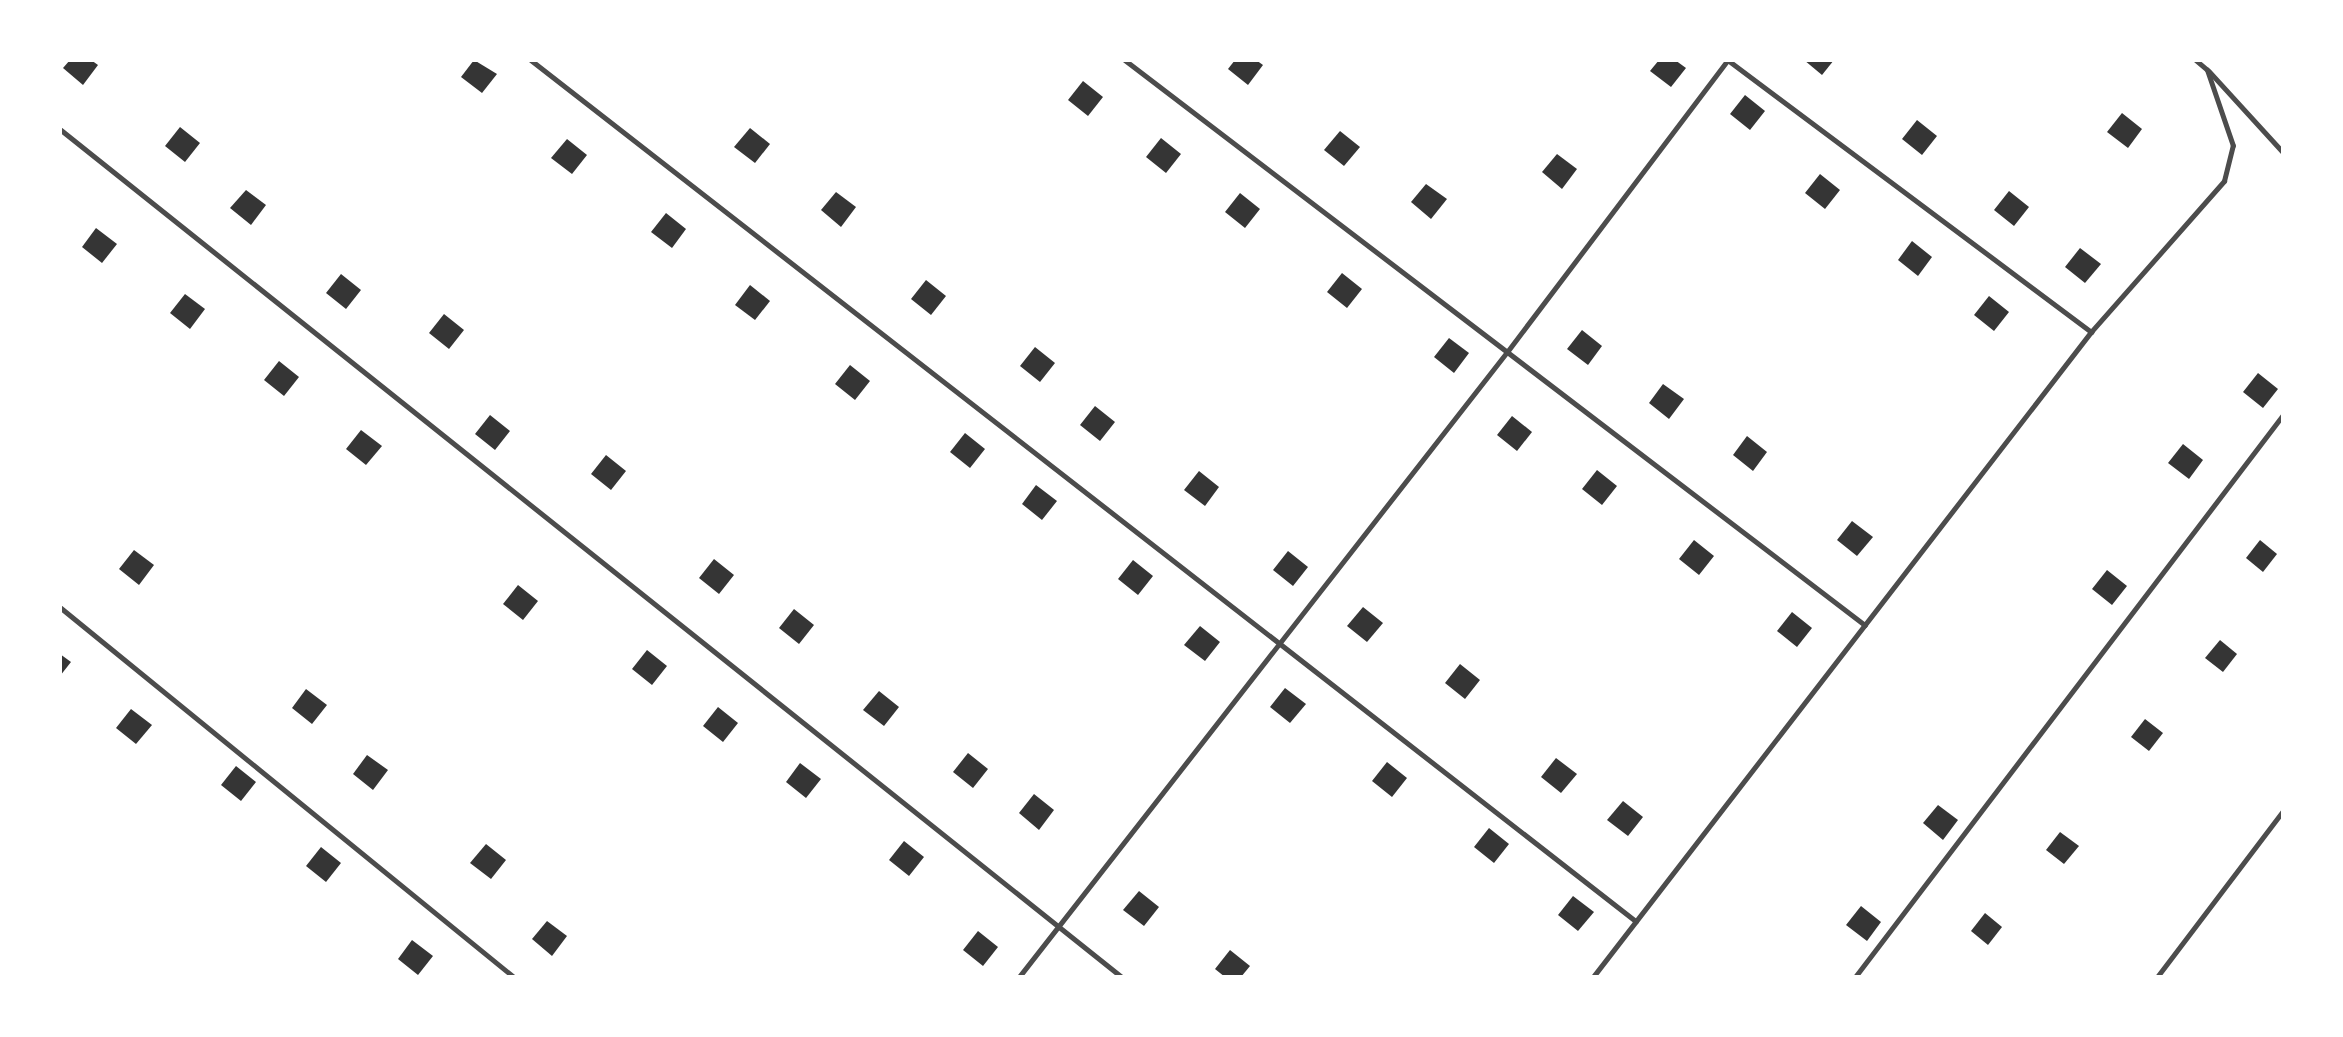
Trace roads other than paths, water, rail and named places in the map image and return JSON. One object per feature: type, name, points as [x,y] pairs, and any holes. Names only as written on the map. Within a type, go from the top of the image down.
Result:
[{"type":"lane","points":[[531,60],[1636,921]]},
{"type":"lane","points":[[1125,60],[1865,625]]},
{"type":"lane","points":[[1019,977],[1278,642],[1507,352],[1728,60],[2091,332]]},
{"type":"lane","points":[[2195,60],[2207,69],[2283,152]]},
{"type":"lane","points":[[1593,977],[2091,332],[2224,181],[2233,146],[2207,69]]},
{"type":"lane","points":[[60,129],[1122,977]]},
{"type":"lane","points":[[1855,977],[2283,415]]},
{"type":"lane","points":[[60,607],[514,977]]},
{"type":"lane","points":[[2157,977],[2283,811]]}]
